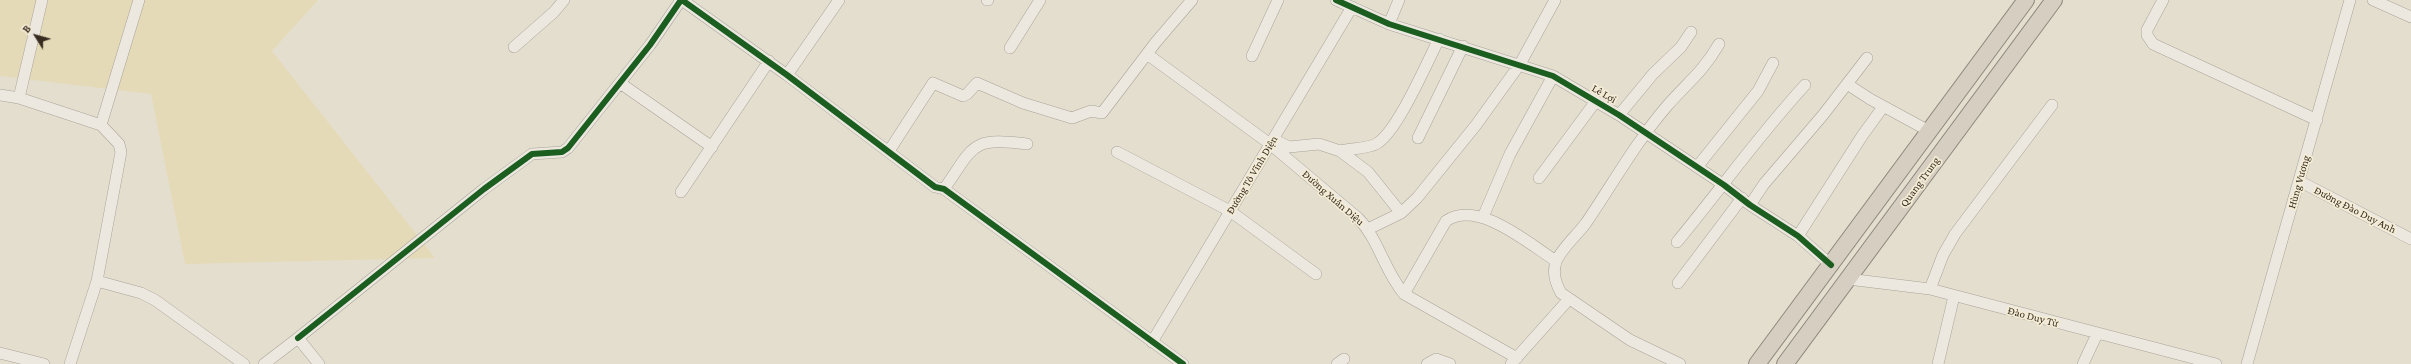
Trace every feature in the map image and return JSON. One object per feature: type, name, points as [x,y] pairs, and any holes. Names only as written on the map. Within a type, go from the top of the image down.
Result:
[{"type":"highway","name":"Quang Trung","points":[[1757,364],[2026,0]]},
{"type":"highway","name":"Quang Trung","points":[[1785,364],[2054,0]]},
{"type":"highway","points":[[2000,34],[2018,48]]},
{"type":"highway","points":[[1831,265],[1848,279]]},
{"type":"street","points":[[19,98],[42,0]]},
{"type":"street","points":[[100,126],[139,0]]},
{"type":"street","points":[[514,47],[535,29],[564,0]]},
{"type":"street","points":[[787,75],[839,0]]},
{"type":"street","points":[[1010,48],[1040,0]]},
{"type":"street","points":[[889,151],[933,83],[963,96],[967,94],[977,82],[1028,105],[1077,118],[1086,112],[1105,111],[1147,54],[1192,0]]},
{"type":"street","points":[[1252,56],[1278,0]]},
{"type":"street","name":"Lê Lợi","points":[[1336,0],[1389,24],[1520,64],[1553,76],[1620,115],[1724,185],[1746,202],[1798,236],[1831,265]]},
{"type":"street","points":[[1389,24],[1399,0]]},
{"type":"street","points":[[1368,229],[1401,213],[1418,198],[1476,124],[1520,64],[1555,0]]},
{"type":"street","points":[[2163,0],[2147,30],[2147,35],[2153,44],[2317,120]]},
{"type":"street","name":"Hùng Vương","points":[[2247,364],[2350,0]]},
{"type":"street","points":[[2373,0],[2411,17]]},
{"type":"street","points":[[264,364],[484,189],[532,154],[562,152],[568,148],[685,1],[769,61],[935,187],[944,189],[1183,364]]},
{"type":"street","name":"Đường Tô Vĩnh Diện","points":[[1152,342],[1352,8]]},
{"type":"street","points":[[1620,115],[1649,79],[1681,47],[1691,32]]},
{"type":"street","points":[[1340,151],[1374,145],[1384,136],[1410,96],[1439,39]]},
{"type":"street","points":[[1680,364],[1630,340],[1561,293],[1556,284],[1556,261],[1582,229],[1667,106],[1708,63],[1720,44]]},
{"type":"street","points":[[1418,138],[1463,46]]},
{"type":"street","points":[[1147,54],[1272,142],[1289,147],[1319,144],[1340,151],[1368,172],[1401,213]]},
{"type":"street","points":[[1678,283],[1746,202],[1764,184],[1867,58]]},
{"type":"street","points":[[681,192],[769,61]]},
{"type":"street","points":[[1697,167],[1758,91],[1773,63]]},
{"type":"street","points":[[1483,217],[1510,154],[1553,76]]},
{"type":"street","points":[[620,83],[712,147]]},
{"type":"street","points":[[1847,84],[1883,107],[1929,131]]},
{"type":"street","points":[[1677,242],[1724,185],[1753,144],[1805,86]]},
{"type":"street","points":[[0,95],[19,98],[100,126],[120,144],[121,152],[97,281],[70,364]]},
{"type":"street","points":[[1539,178],[1596,101]]},
{"type":"street","points":[[1930,289],[1942,255],[1951,240],[2052,105]]},
{"type":"street","points":[[1798,236],[1862,136],[1883,107]]},
{"type":"street","points":[[944,189],[977,146],[997,141],[1027,144]]},
{"type":"street","name":"Đường Xuân Diệu","points":[[1272,142],[1368,229],[1391,278],[1404,294],[1514,361]]},
{"type":"street","points":[[1116,152],[1230,211],[1316,274]]},
{"type":"street","name":"Đường Đào Duy Anh","points":[[2299,181],[2411,239]]},
{"type":"street","points":[[1404,294],[1446,221],[1454,216],[1483,217],[1556,261]]},
{"type":"street","name":"Đào Duy Từ","points":[[1848,279],[1930,289],[2216,364]]},
{"type":"street","points":[[97,281],[141,293],[155,300],[244,364]]},
{"type":"street","points":[[1938,364],[1954,296]]},
{"type":"street","points":[[1514,361],[1569,299]]},
{"type":"street","points":[[2083,364],[2097,334]]},
{"type":"street","points":[[298,338],[319,364]]},
{"type":"street","points":[[0,353],[44,364]]},
{"type":"street","points":[[1428,364],[1436,359],[1450,364]]},
{"type":"sand","points":[[0,0],[318,0],[272,51],[435,258],[185,264],[151,94],[0,76]]},
{"type":"cycle path","points":[[298,338],[484,189],[532,154],[562,152],[568,148],[650,45],[681,0]]},
{"type":"cycle path","points":[[682,0],[787,75],[935,187],[944,189],[1183,364]]},
{"type":"cycle path","points":[[1336,0],[1389,24],[1553,76],[1619,115],[1724,185],[1750,205],[1798,236],[1831,265]]}]
